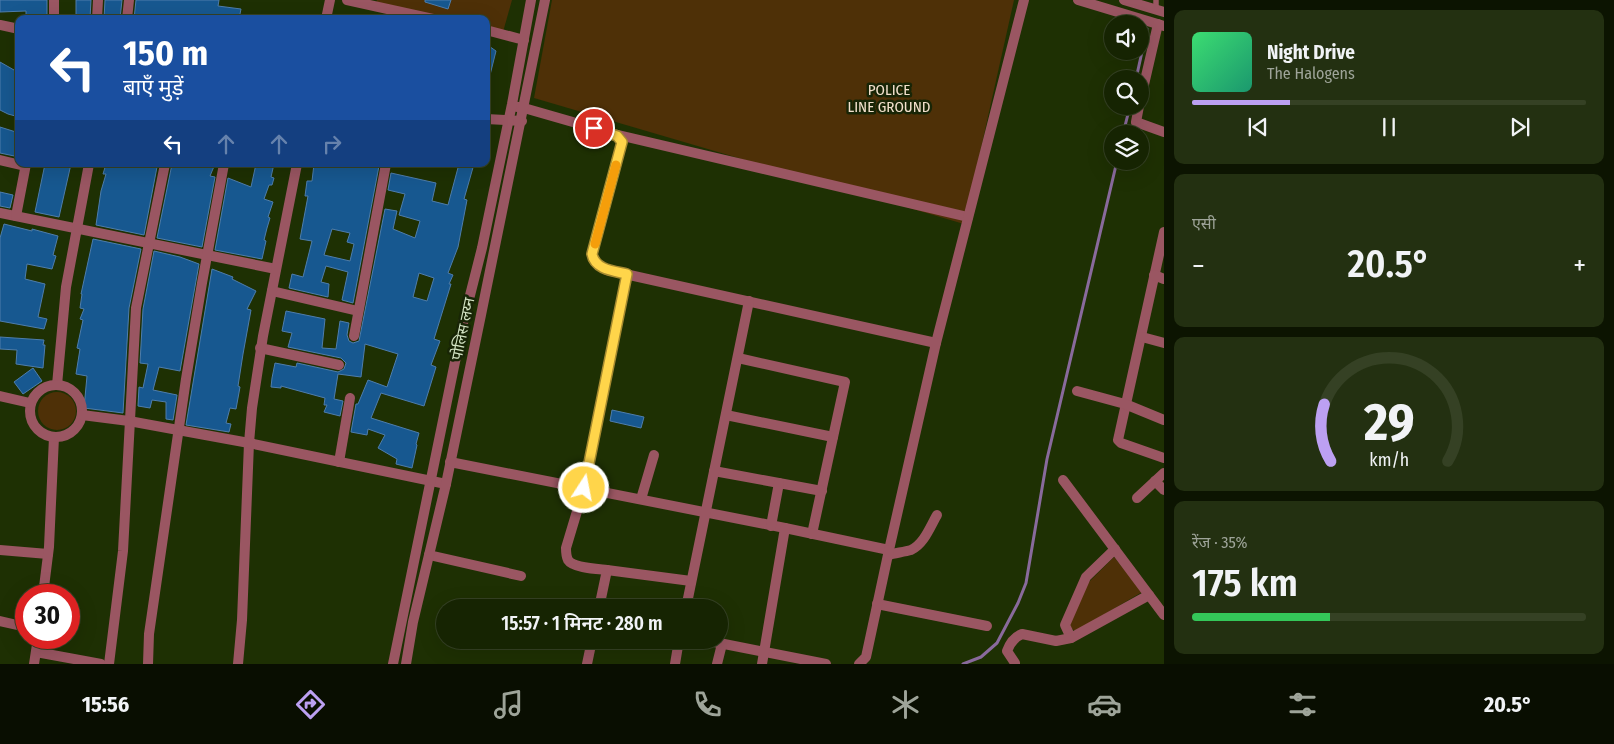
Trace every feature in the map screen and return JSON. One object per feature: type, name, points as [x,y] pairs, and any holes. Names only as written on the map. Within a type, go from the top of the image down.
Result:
[{"type":"street","points":[[54,0],[54,15]]},
{"type":"street","points":[[97,15],[98,0]]},
{"type":"street","points":[[127,15],[129,0]]},
{"type":"street","points":[[327,15],[330,0]]},
{"type":"street","points":[[347,0],[415,15]]},
{"type":"street","points":[[393,664],[430,480],[512,106],[531,0]]},
{"type":"street","name":"पोलिस लय्न","points":[[406,664],[413,622],[446,484],[522,121],[545,0]]},
{"type":"street","points":[[859,664],[866,656],[936,343],[967,229],[968,217],[1024,0]]},
{"type":"street","points":[[1078,0],[1161,25],[1149,70]]},
{"type":"street","points":[[1124,0],[1159,7]]},
{"type":"street","points":[[0,25],[15,28]]},
{"type":"street","points":[[490,31],[524,40]]},
{"type":"street","points":[[512,106],[611,133],[968,217]]},
{"type":"street","points":[[1137,115],[1136,122],[1164,132]]},
{"type":"street","points":[[490,119],[522,121]]},
{"type":"street","points":[[611,133],[622,142],[592,254],[593,261],[598,265],[607,270],[936,343]]},
{"type":"street","points":[[0,160],[15,163]]},
{"type":"street","points":[[16,216],[26,167]]},
{"type":"street","points":[[57,385],[66,287],[88,167]]},
{"type":"street","points":[[109,664],[123,552],[136,308],[164,167]]},
{"type":"street","points":[[148,664],[149,634],[179,431],[207,254],[223,167]]},
{"type":"street","points":[[238,664],[242,620],[249,443],[260,348],[297,167]]},
{"type":"street","points":[[354,336],[375,232],[386,167]]},
{"type":"street","points":[[0,216],[16,216],[276,269]]},
{"type":"street","points":[[1163,240],[1159,277],[1125,404],[1118,440],[1121,443],[1164,458]]},
{"type":"street","points":[[627,274],[584,488],[566,548],[566,555],[568,561],[574,565],[691,581]]},
{"type":"street","points":[[272,291],[358,310]]},
{"type":"street","points":[[688,599],[750,301]]},
{"type":"street","points":[[1142,337],[1164,343]]},
{"type":"street","points":[[260,348],[339,365]]},
{"type":"street","points":[[738,358],[845,382],[812,534]]},
{"type":"street","points":[[48,385],[60,385],[74,391],[81,402],[83,410],[80,423],[74,431],[66,436],[48,436],[39,432],[31,421],[30,403],[39,390],[48,385]]},
{"type":"street","points":[[1077,391],[1125,404],[1164,420]]},
{"type":"street","points":[[0,396],[30,403]]},
{"type":"street","points":[[340,462],[350,398]]},
{"type":"street","points":[[82,415],[129,421],[249,443],[446,484]]},
{"type":"street","points":[[726,415],[833,437]]},
{"type":"street","points":[[44,584],[48,554],[54,437]]},
{"type":"street","points":[[641,499],[654,455]]},
{"type":"street","points":[[450,462],[785,528],[888,552],[912,549],[923,540],[937,515]]},
{"type":"street","points":[[714,470],[822,491]]},
{"type":"street","points":[[1137,498],[1164,474]]},
{"type":"street","points":[[1063,480],[1164,615]]},
{"type":"street","points":[[1155,480],[1164,490]]},
{"type":"street","points":[[771,526],[779,483]]},
{"type":"street","points":[[762,664],[785,528]]},
{"type":"street","points":[[1071,638],[1065,626],[1086,577],[1115,549]]},
{"type":"street","points":[[0,550],[48,554]]},
{"type":"street","points":[[429,555],[522,576]]},
{"type":"street","points":[[601,599],[607,570]]},
{"type":"street","points":[[1015,664],[1007,652],[1014,639],[1022,634],[1056,641],[1071,638],[1149,595]]},
{"type":"street","points":[[878,604],[987,626]]},
{"type":"street","points":[[0,621],[15,624]]},
{"type":"street","points":[[728,645],[826,664]]},
{"type":"street","points":[[34,664],[36,649]]},
{"type":"street","points":[[586,664],[590,649]]},
{"type":"street","points":[[675,664],[678,649]]},
{"type":"street","points":[[717,664],[721,649]]},
{"type":"street","points":[[36,652],[101,664]]},
{"type":"green space","points":[[377,0],[512,0],[503,32],[490,30],[490,15],[418,15],[375,6]]},
{"type":"green space","name":"POLICE LINE GROUND","points":[[552,0],[1014,0],[964,224],[534,98]]},
{"type":"green space","points":[[57,392],[64,393],[70,398],[75,404],[75,418],[70,424],[64,429],[57,430],[50,429],[44,424],[39,418],[38,411],[39,404],[44,398],[50,393]]},
{"type":"green space","points":[[1114,557],[1142,592],[1076,631],[1072,629],[1070,624],[1088,583]]},
{"type":"building","points":[[0,0],[47,0],[47,15],[26,15],[26,11],[0,12]]},
{"type":"building","points":[[76,0],[91,0],[90,15],[76,15]]},
{"type":"building","points":[[105,0],[122,0],[120,15],[104,15]]},
{"type":"building","points":[[136,0],[219,0],[218,6],[241,9],[240,15],[134,15]]},
{"type":"building","points":[[425,0],[451,0],[448,9],[425,2]]},
{"type":"building","points":[[490,47],[496,51],[490,75]]},
{"type":"building","points":[[0,62],[14,70],[15,68],[15,116],[0,110]]},
{"type":"building","points":[[0,127],[15,132],[15,156],[0,153]]},
{"type":"building","points":[[44,167],[70,167],[59,217],[35,212]]},
{"type":"building","points":[[105,167],[157,167],[144,235],[96,225],[101,191],[106,174],[103,174]]},
{"type":"building","points":[[171,167],[214,167],[210,176],[215,177],[202,247],[157,238]]},
{"type":"building","points":[[255,167],[273,167],[271,177],[274,178],[272,185],[269,185],[264,199],[273,202],[268,217],[270,218],[264,240],[266,241],[262,259],[215,250],[228,178],[251,187]]},
{"type":"building","points":[[314,167],[379,167],[353,303],[342,300],[348,272],[326,266],[321,282],[329,284],[328,297],[289,288],[292,274],[303,277],[312,241],[300,239],[308,196],[305,196],[307,181],[312,181]],"holes":[[[332,229],[350,233],[347,242],[354,244],[350,261],[324,255]]]},
{"type":"building","points":[[458,167],[473,167],[464,199],[467,200],[458,247],[448,273],[453,275],[449,284],[451,284],[434,339],[440,341],[431,365],[436,367],[424,406],[381,393],[371,418],[419,433],[412,468],[396,464],[397,459],[378,448],[385,435],[368,429],[367,435],[351,432],[356,404],[358,404],[368,380],[387,387],[398,354],[365,344],[361,377],[338,374],[334,399],[343,401],[340,416],[324,412],[327,405],[324,405],[325,398],[281,386],[281,388],[271,387],[275,363],[296,367],[297,363],[338,372],[344,369],[346,363],[341,358],[288,347],[292,333],[282,331],[286,311],[325,319],[322,348],[336,349],[340,321],[349,323],[347,335],[349,341],[353,343],[359,341],[385,209],[397,211],[393,229],[415,238],[420,221],[399,215],[405,194],[388,190],[391,173],[436,183],[432,201],[448,205]],"holes":[[[419,273],[434,278],[427,301],[413,297]]]},
{"type":"building","points":[[0,192],[13,195],[10,208],[0,206]]},
{"type":"building","points":[[4,224],[58,236],[53,255],[56,256],[52,269],[27,264],[25,279],[45,284],[38,317],[47,319],[44,329],[0,321],[0,238]]},
{"type":"building","points":[[93,239],[141,249],[129,308],[123,413],[84,408],[87,376],[76,374],[80,349],[77,348],[83,320],[80,319],[84,309],[80,308],[81,294]]},
{"type":"building","points":[[154,251],[199,264],[180,371],[159,367],[153,390],[177,395],[173,420],[166,419],[166,402],[152,400],[150,408],[138,406],[139,387],[143,388],[148,364],[140,363],[143,309]]},
{"type":"building","points":[[212,269],[233,277],[232,279],[256,291],[247,309],[251,310],[238,386],[240,387],[236,409],[230,408],[226,423],[231,424],[229,432],[186,425]]},
{"type":"building","points":[[0,337],[44,340],[43,368],[16,364],[17,350],[0,349]]},
{"type":"building","points":[[33,368],[42,381],[23,394],[14,382]]},
{"type":"building","points":[[612,410],[644,417],[641,428],[610,421]]},
{"type":"waterway","points":[[1138,70],[1140,60]]},
{"type":"waterway","points":[[1125,125],[1128,115]]},
{"type":"waterway","points":[[963,664],[981,657],[997,643],[1018,603],[1026,583],[1047,459],[1115,170]]},
{"type":"slow traffic","points":[[595,244],[616,165]]},
{"type":"route","points":[[584,488],[627,274],[607,270],[593,261],[592,254],[622,142],[617,136],[594,128]]}]
